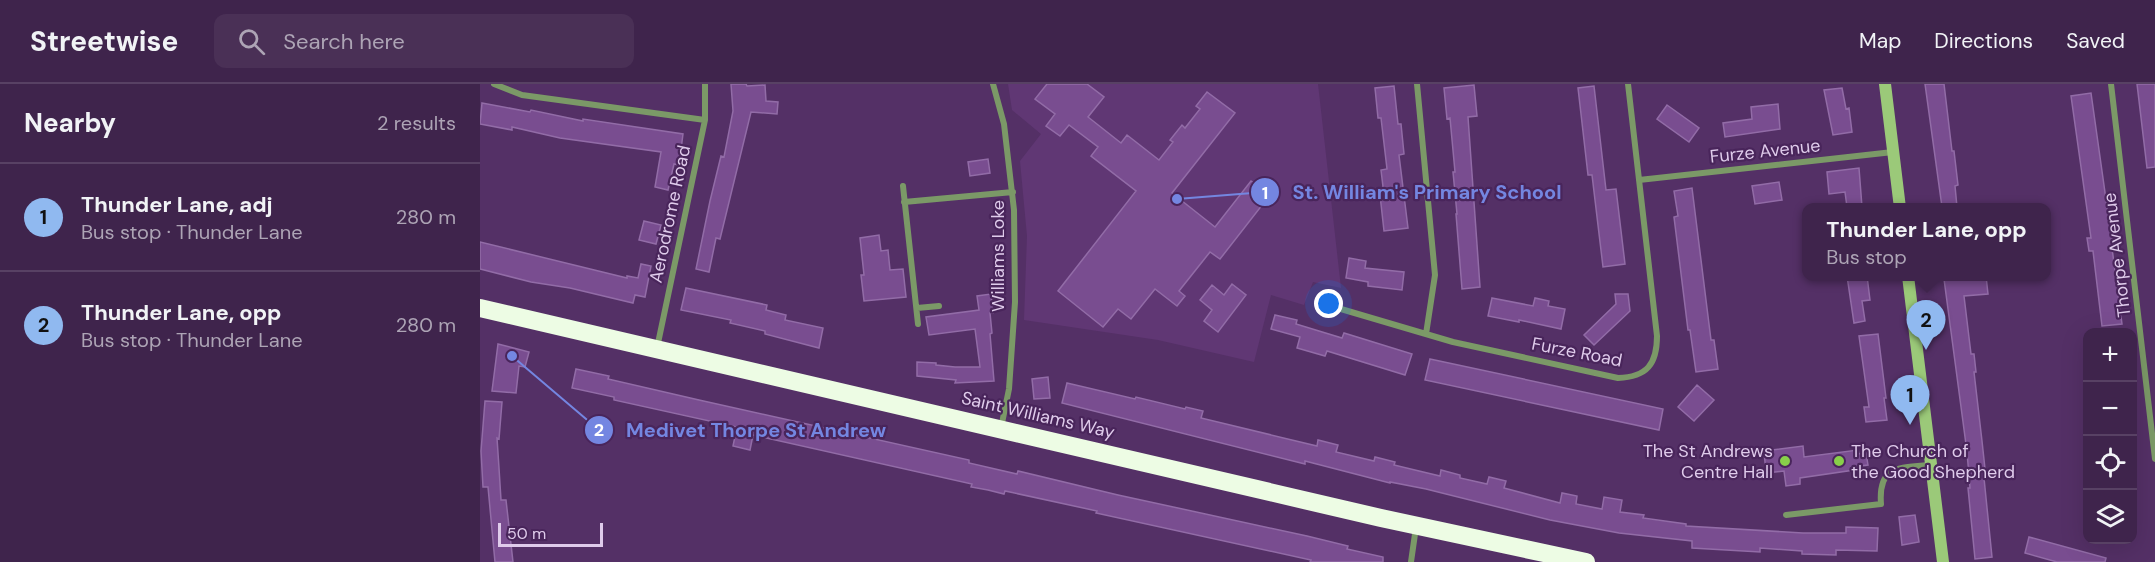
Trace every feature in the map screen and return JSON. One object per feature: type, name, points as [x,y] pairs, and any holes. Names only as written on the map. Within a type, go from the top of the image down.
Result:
[{"type":"highway","name":"Saint Williams Way","points":[[480,308],[1416,526],[1586,562]]},
{"type":"street","points":[[494,84],[522,96],[705,120]]},
{"type":"street","name":"Aerodrome Road","points":[[657,350],[705,120],[705,84]]},
{"type":"street","name":"Williams Loke","points":[[993,84],[1004,124],[1012,192],[1015,302],[1009,389],[1001,428]]},
{"type":"street","points":[[1417,84],[1435,275],[1426,334]]},
{"type":"street","name":"Furze Road","points":[[1324,303],[1426,334],[1618,378],[1640,375],[1648,369],[1654,359],[1657,336],[1628,84]]},
{"type":"street","points":[[1885,84],[1900,203]]},
{"type":"street","name":"Thorpe Avenue","points":[[2111,84],[2151,392],[2155,459]]},
{"type":"street","name":"Furze Avenue","points":[[1639,180],[1894,152]]},
{"type":"street","points":[[903,186],[918,324]]},
{"type":"street","points":[[904,202],[1012,192]]},
{"type":"street","points":[[1909,281],[1943,562]]},
{"type":"street","points":[[917,308],[939,306]]},
{"type":"street","points":[[1786,515],[1881,504],[1880,489],[1883,480],[1890,472],[1930,465]]},
{"type":"street","points":[[1411,562],[1416,526]]},
{"type":"shaded area","points":[[1008,84],[1318,84],[1341,288],[1313,282],[1304,305],[1271,295],[1254,362],[1158,340],[1024,320],[1027,236],[1020,161],[1041,134],[1012,110]]},
{"type":"building","points":[[731,84],[765,85],[766,101],[778,102],[777,114],[751,112],[720,239],[716,238],[709,272],[696,269],[710,201],[721,156],[724,157],[733,111]]},
{"type":"building","points":[[1047,84],[1087,84],[1104,97],[1088,117],[1121,143],[1127,135],[1159,160],[1173,142],[1170,140],[1182,125],[1185,128],[1200,109],[1196,106],[1207,92],[1235,113],[1172,193],[1215,227],[1251,181],[1270,195],[1220,259],[1210,252],[1179,291],[1185,296],[1177,306],[1155,289],[1131,319],[1118,309],[1103,327],[1058,291],[1136,191],[1091,156],[1098,147],[1069,125],[1060,136],[1046,126],[1055,114],[1035,99]]},
{"type":"building","points":[[1925,84],[1944,84],[1952,151],[1954,151],[1958,185],[1955,186],[1957,203],[1941,203]]},
{"type":"building","points":[[2137,84],[2155,84],[2155,167],[2147,168]]},
{"type":"building","points":[[1474,85],[1477,116],[1468,117],[1480,287],[1462,289],[1453,172],[1455,172],[1450,118],[1447,119],[1444,88]]},
{"type":"building","points":[[1394,86],[1404,154],[1399,155],[1408,228],[1384,231],[1380,195],[1384,195],[1381,170],[1387,169],[1375,88]]},
{"type":"building","points":[[1594,86],[1606,190],[1616,189],[1625,264],[1603,267],[1592,175],[1588,175],[1578,88]]},
{"type":"building","points":[[1842,88],[1846,109],[1849,108],[1852,132],[1833,135],[1824,90]]},
{"type":"building","points":[[2091,93],[2111,235],[2113,235],[2114,248],[2112,248],[2122,324],[2102,326],[2093,251],[2089,251],[2087,238],[2091,238],[2071,96]]},
{"type":"building","points":[[482,103],[583,121],[583,119],[683,134],[679,165],[674,164],[668,190],[655,187],[661,152],[560,138],[512,127],[512,130],[480,124]]},
{"type":"building","points":[[1778,104],[1780,129],[1725,137],[1723,123],[1752,119],[1751,107]]},
{"type":"building","points":[[1667,105],[1699,128],[1689,142],[1657,119]]},
{"type":"building","points":[[988,159],[990,173],[970,176],[968,162]]},
{"type":"building","points":[[1859,168],[1862,203],[1846,203],[1845,192],[1829,194],[1827,172]]},
{"type":"building","points":[[1779,182],[1782,200],[1755,204],[1752,186]]},
{"type":"building","points":[[1692,188],[1711,340],[1714,340],[1718,369],[1696,372],[1690,330],[1688,330],[1674,217],[1678,216],[1674,191]]},
{"type":"building","points":[[644,221],[661,225],[656,244],[639,240]]},
{"type":"building","points":[[879,235],[881,251],[888,250],[890,270],[903,269],[906,297],[864,301],[860,238]]},
{"type":"building","points":[[480,242],[627,278],[627,276],[638,278],[641,264],[651,266],[645,297],[635,295],[633,303],[480,269]]},
{"type":"building","points":[[1349,258],[1366,261],[1365,268],[1404,272],[1402,290],[1368,286],[1368,282],[1346,278]]},
{"type":"building","points":[[1848,281],[1868,281],[1870,300],[1862,301],[1865,321],[1854,323]]},
{"type":"building","points":[[1944,281],[1987,281],[1988,294],[1964,296],[1971,354],[1974,354],[1976,372],[1974,372],[1992,557],[1975,559],[1967,452]]},
{"type":"building","points":[[1232,284],[1246,295],[1218,332],[1204,321],[1212,310],[1200,300],[1212,285],[1224,295]]},
{"type":"building","points":[[686,288],[767,305],[766,310],[786,315],[785,320],[823,328],[819,348],[730,323],[731,320],[681,310]]},
{"type":"building","points":[[991,294],[993,313],[990,313],[992,333],[990,334],[994,381],[955,383],[956,380],[917,376],[917,362],[955,367],[980,367],[975,329],[929,335],[926,317],[979,310],[977,296]]},
{"type":"building","points":[[1615,294],[1628,294],[1630,311],[1594,345],[1584,335],[1616,304]]},
{"type":"building","points":[[1492,298],[1533,306],[1535,298],[1549,301],[1548,306],[1565,309],[1561,329],[1488,316]]},
{"type":"building","points":[[1275,315],[1297,320],[1296,324],[1342,338],[1344,333],[1412,354],[1405,375],[1327,351],[1325,356],[1297,348],[1300,337],[1271,329]]},
{"type":"building","points":[[1878,334],[1887,420],[1866,422],[1864,407],[1869,407],[1859,336]]},
{"type":"building","points":[[498,344],[529,352],[525,367],[519,366],[516,393],[492,391]]},
{"type":"building","points":[[1430,359],[1663,409],[1659,430],[1425,380]]},
{"type":"building","points":[[576,369],[609,376],[608,379],[969,460],[969,463],[1017,474],[1018,471],[1307,536],[1348,546],[1347,549],[1383,557],[1383,562],[1310,562],[1311,560],[1096,513],[1097,511],[1005,491],[1004,494],[971,487],[972,484],[753,435],[750,450],[733,446],[737,427],[614,400],[614,397],[572,388]]},
{"type":"building","points":[[1048,377],[1050,398],[1034,399],[1032,379]]},
{"type":"building","points":[[1067,383],[1135,399],[1136,397],[1203,411],[1201,418],[1317,446],[1318,440],[1338,445],[1336,452],[1374,461],[1375,457],[1395,462],[1394,465],[1440,476],[1441,470],[1460,475],[1460,478],[1487,484],[1489,477],[1506,481],[1504,488],[1560,503],[1562,493],[1577,496],[1576,504],[1602,509],[1604,497],[1622,500],[1620,512],[1644,515],[1643,518],[1686,524],[1686,526],[1803,533],[1846,533],[1846,527],[1878,528],[1877,551],[1836,550],[1836,555],[1802,554],[1802,551],[1760,548],[1760,552],[1692,548],[1692,541],[1619,533],[1550,520],[1305,461],[1305,464],[1062,403]]},
{"type":"building","points":[[1697,385],[1714,400],[1694,421],[1678,407]]},
{"type":"building","points":[[485,401],[502,402],[499,439],[497,438],[501,500],[506,500],[513,562],[495,562],[488,487],[483,487],[481,451]]},
{"type":"building","points":[[1803,446],[1804,457],[1858,450],[1859,454],[1866,453],[1868,465],[1861,466],[1861,469],[1800,478],[1800,484],[1786,486],[1784,471],[1766,473],[1764,451]]},
{"type":"building","points":[[1915,515],[1919,542],[1902,545],[1899,517]]},
{"type":"building","points":[[2029,537],[2106,558],[2105,562],[2057,562],[2025,553]]},
{"type":"place","name":"St. William's Primary School","points":[[1177,199]]},
{"type":"place","name":"Thunder Lane, opp","points":[[1926,350]]},
{"type":"place","name":"Medivet Thorpe St Andrew","points":[[512,356]]},
{"type":"place","name":"Thunder Lane, adj","points":[[1910,425]]},
{"type":"place","name":"The St Andrews Centre Hall","points":[[1785,461]]},
{"type":"place","name":"The Church of the Good Shepherd","points":[[1839,461]]}]
